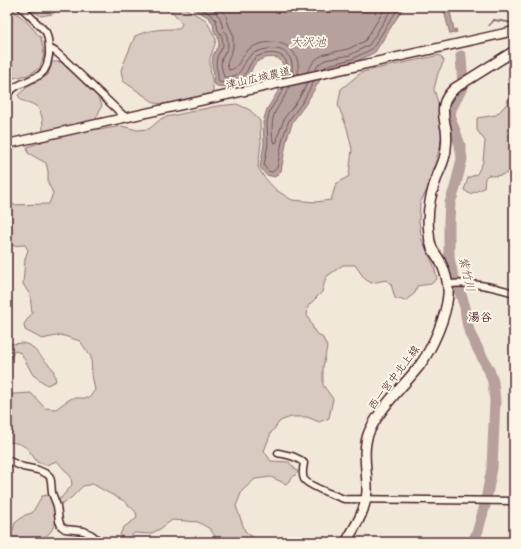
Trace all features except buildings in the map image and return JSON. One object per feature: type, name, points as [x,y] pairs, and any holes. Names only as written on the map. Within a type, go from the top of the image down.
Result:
[{"type":"main road","name":"西一宮中北上線","points":[[346,542],[358,523],[366,500],[366,446],[369,434],[376,420],[394,394],[419,366],[432,346],[447,302],[451,283],[430,242],[428,220],[434,189],[446,154],[446,130],[443,115],[444,104],[449,94],[463,83],[514,51]]},
{"type":"street","points":[[7,93],[17,86],[40,75],[47,64],[49,48],[46,32],[21,7]]},
{"type":"street","name":"津山広域農道","points":[[7,144],[514,31]]},
{"type":"street","points":[[49,48],[65,60],[126,118]]},
{"type":"street","points":[[451,283],[482,284],[514,293]]},
{"type":"street","points":[[278,453],[298,458],[304,463],[303,478],[307,482],[344,499],[514,501]]},
{"type":"street","points":[[7,460],[23,467],[38,470],[47,474],[50,477],[52,493],[57,506],[59,521],[62,526],[65,529],[84,531],[101,542]]},
{"type":"shaded area","points":[[7,7],[10,7],[28,23],[41,38],[44,54],[40,68],[28,75],[14,78],[7,72]]},
{"type":"shaded area","points":[[27,7],[62,7],[52,14],[41,16]]},
{"type":"shaded area","points":[[128,7],[184,7],[206,20],[216,39],[210,58],[213,93],[165,104],[155,103],[123,81],[121,70],[135,36],[162,29],[179,29],[182,24],[173,12],[164,9],[133,10]]},
{"type":"shaded area","points":[[440,55],[444,61],[438,73],[434,89],[438,103],[442,132],[440,147],[428,188],[420,203],[419,221],[422,240],[434,266],[437,279],[431,284],[417,286],[415,293],[405,301],[395,298],[391,284],[386,280],[371,283],[365,279],[355,265],[343,265],[326,277],[322,292],[308,306],[307,315],[315,332],[323,338],[327,347],[323,367],[323,385],[333,399],[329,418],[319,422],[307,417],[291,417],[280,421],[271,433],[264,451],[271,461],[289,462],[298,472],[286,484],[271,477],[255,479],[242,491],[236,506],[245,531],[255,539],[256,542],[219,542],[210,529],[198,522],[172,520],[150,534],[135,533],[124,540],[120,534],[124,527],[137,518],[136,512],[124,501],[93,484],[83,486],[70,499],[61,504],[57,509],[56,522],[42,542],[7,542],[7,538],[12,533],[15,523],[25,515],[32,513],[42,496],[48,495],[53,500],[61,498],[72,485],[71,477],[57,461],[46,465],[37,462],[31,453],[22,445],[7,442],[7,396],[31,393],[45,408],[56,409],[72,398],[89,398],[95,390],[91,357],[80,341],[61,335],[42,339],[25,330],[24,324],[32,313],[30,295],[23,284],[25,259],[28,250],[25,245],[7,246],[7,205],[49,204],[53,193],[48,183],[46,163],[28,153],[27,147],[42,142],[43,123],[41,113],[36,106],[21,100],[18,95],[31,84],[48,75],[52,62],[61,62],[97,96],[102,105],[95,121],[99,130],[122,126],[137,130],[149,129],[162,118],[217,106],[237,104],[250,110],[260,121],[261,143],[258,167],[264,177],[276,190],[292,200],[316,202],[331,200],[336,184],[349,176],[352,149],[347,128],[338,105],[341,89],[362,72]]},
{"type":"shaded area","points":[[514,66],[514,172],[498,176],[488,175],[485,178],[484,188],[470,194],[464,190],[468,178],[477,174],[483,162],[485,141],[477,130],[477,118],[496,115],[505,106],[510,97],[508,79]]},
{"type":"shaded area","points":[[7,341],[12,344],[22,343],[30,345],[53,369],[56,381],[47,385],[33,375],[21,353],[15,351],[7,362]]},
{"type":"water","name":"大沢池","points":[[190,7],[404,7],[375,52],[354,63],[326,70],[305,105],[293,121],[287,138],[281,171],[275,177],[266,175],[260,167],[264,144],[263,122],[267,109],[279,90],[283,75],[283,64],[278,58],[264,58],[255,63],[245,81],[237,85],[224,87],[216,86],[213,81],[214,74],[212,66],[213,55],[219,45],[218,37],[214,31],[213,23],[208,17]]},
{"type":"water","points":[[443,7],[449,7],[454,30],[456,29],[457,32],[450,34]]},
{"type":"waterway","points":[[489,25],[494,20],[514,23]]},
{"type":"waterway","name":"紫竹川","points":[[461,56],[463,86],[451,109],[450,117],[460,145],[462,159],[450,203],[449,258],[453,276],[465,307],[470,334],[489,370],[493,382],[495,401],[492,468],[485,505],[473,542]]},
{"type":"district","name":"湯谷","points":[[480,316]]}]
